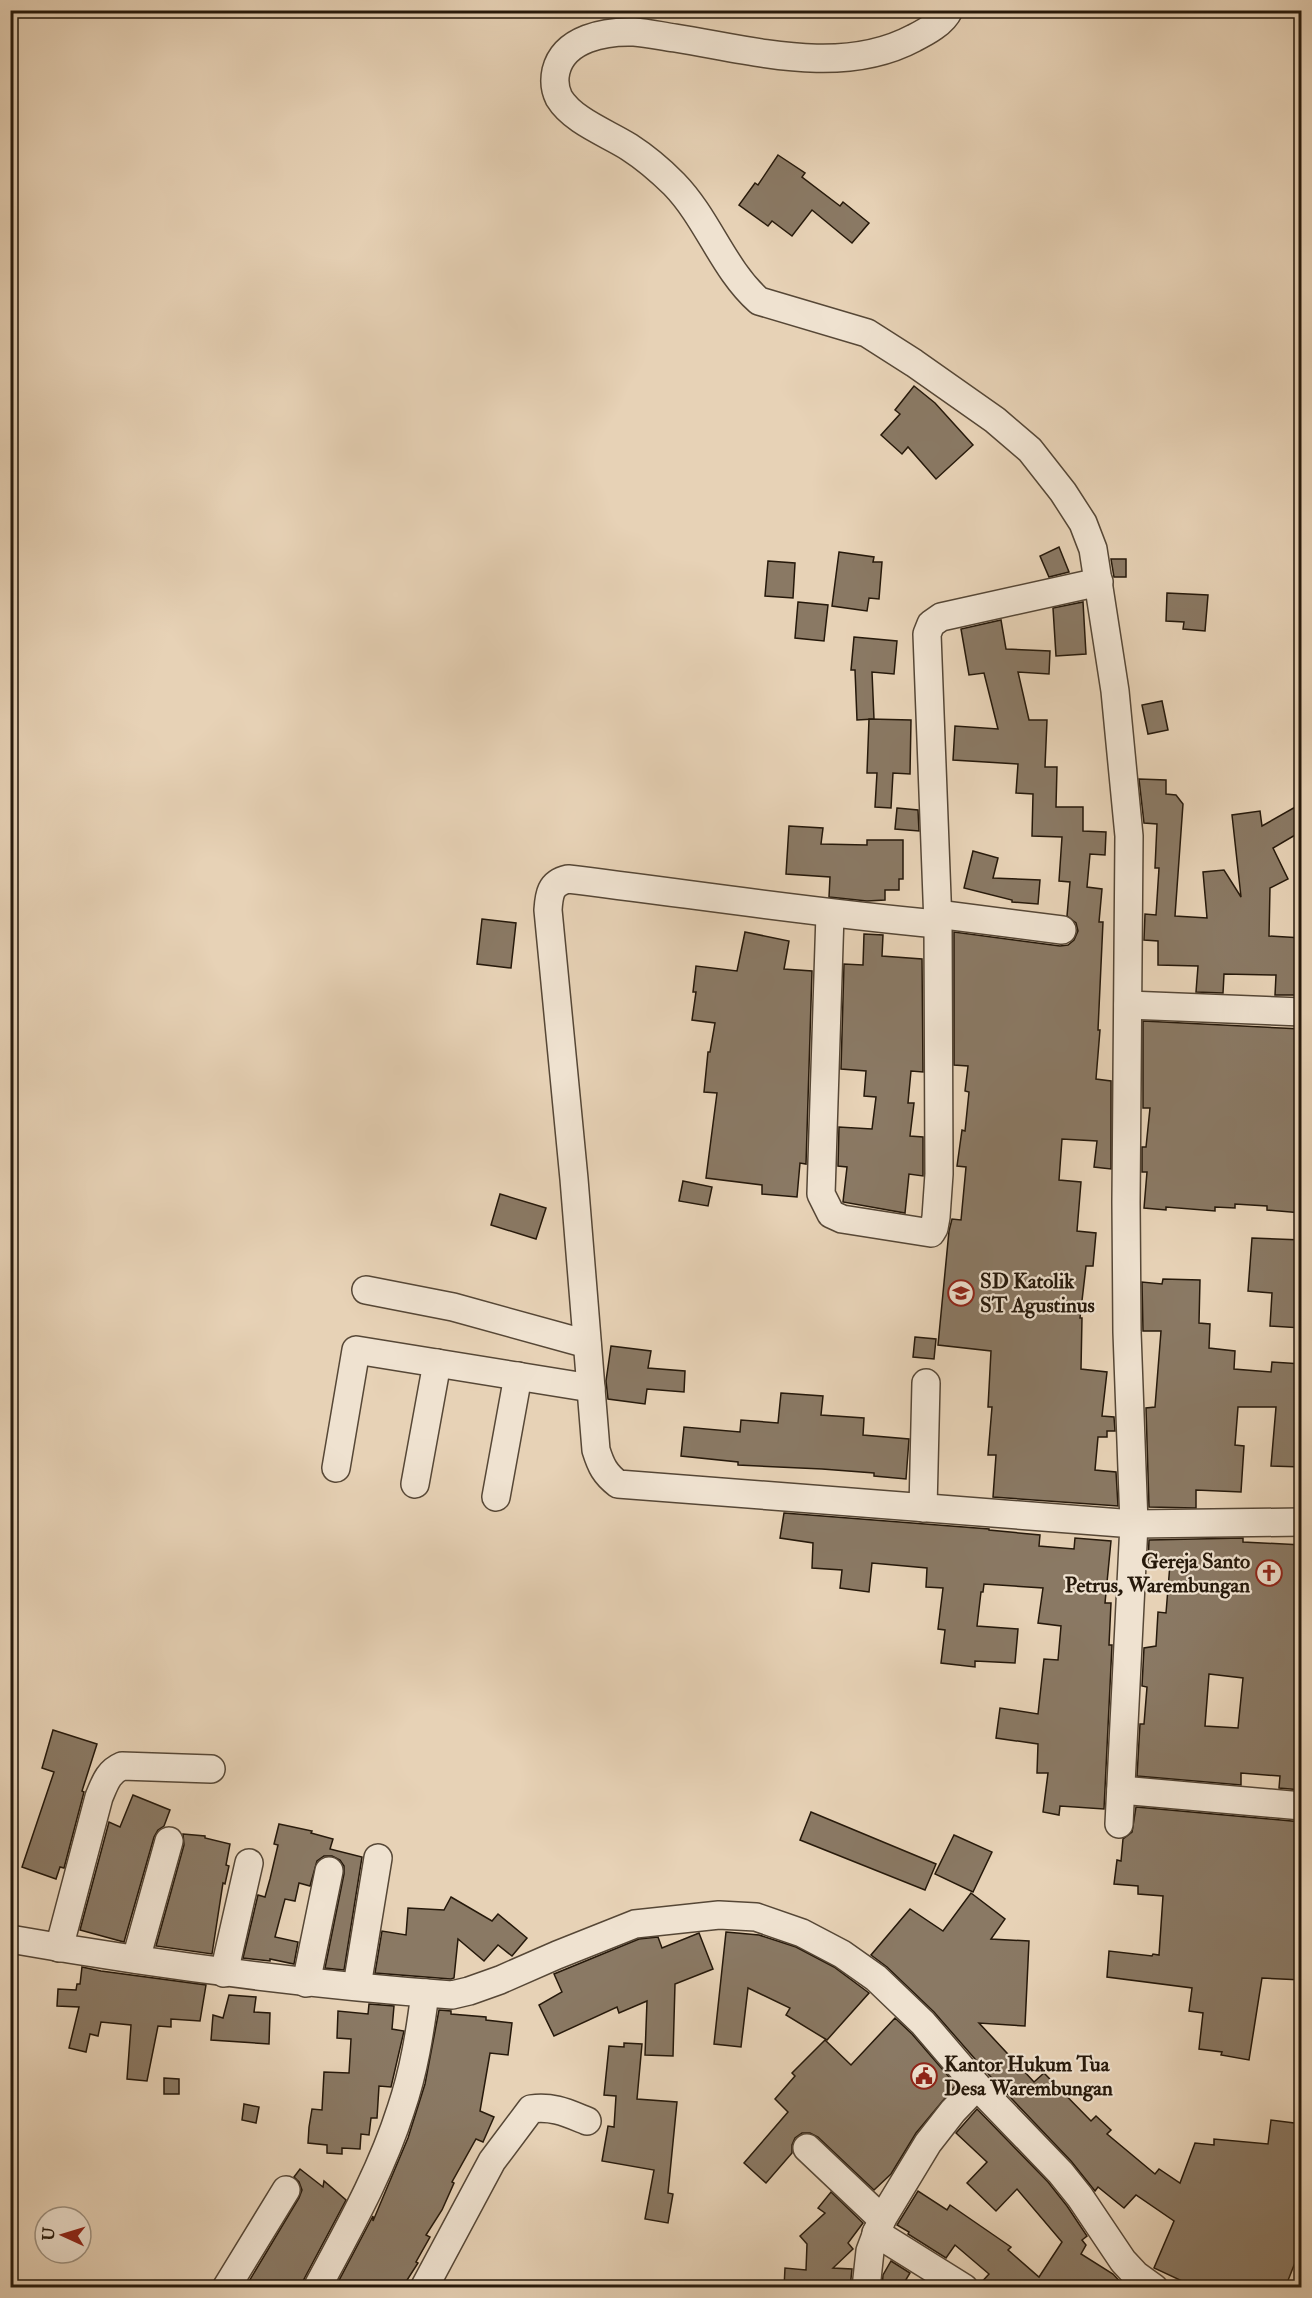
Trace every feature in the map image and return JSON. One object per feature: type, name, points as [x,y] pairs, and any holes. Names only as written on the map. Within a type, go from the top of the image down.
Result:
[{"type":"street","points":[[949,10],[927,31],[896,48],[868,56],[843,58],[798,57],[636,32],[603,34],[586,39],[568,51],[560,59],[554,81],[559,97],[572,113],[652,164],[677,187],[701,217],[745,288],[759,301],[867,333],[995,420],[1030,450],[1063,492],[1083,523],[1093,549],[1120,735],[1129,836],[1126,1296],[1134,1524],[1119,1824]]},
{"type":"street","points":[[830,914],[821,1194],[831,1214],[842,1219],[931,1233],[934,1228],[939,1174],[937,919],[927,641],[931,624],[941,617],[1099,582]]},
{"type":"street","points":[[1062,930],[937,919],[830,914],[568,879],[558,881],[550,892],[548,910],[596,1450],[601,1467],[607,1476],[618,1484],[922,1508],[1134,1524],[1302,1522]]},
{"type":"street","points":[[1128,1005],[1302,1012]]},
{"type":"street","points":[[366,1290],[453,1307],[588,1344]]},
{"type":"street","points":[[336,1468],[356,1350],[591,1388]]},
{"type":"street","points":[[415,1484],[437,1363]]},
{"type":"street","points":[[496,1497],[518,1376]]},
{"type":"street","points":[[922,1508],[926,1383]]},
{"type":"street","points":[[59,1948],[99,1797],[108,1776],[122,1766],[211,1768]]},
{"type":"street","points":[[1121,1791],[1302,1806]]},
{"type":"street","points":[[136,1959],[169,1841]]},
{"type":"street","points":[[357,1986],[378,1858]]},
{"type":"street","points":[[224,1973],[249,1863]]},
{"type":"street","points":[[306,1983],[329,1871]]},
{"type":"street","points":[[10,1939],[224,1973],[306,1983],[452,1995],[469,1991],[635,1924],[718,1915],[756,1917],[802,1933],[842,1954],[876,1978],[923,2023],[977,2086],[1060,2172],[1123,2260],[1136,2275],[1154,2288]]},
{"type":"street","points":[[317,2288],[373,2180],[401,2111],[418,2044],[425,1993]]},
{"type":"street","points":[[866,2288],[870,2251],[879,2226],[928,2143],[953,2111],[977,2086]]},
{"type":"street","points":[[424,2288],[492,2161],[531,2109],[546,2107],[560,2109],[587,2121]]},
{"type":"street","points":[[807,2148],[879,2226],[964,2288]]},
{"type":"street","points":[[226,2288],[286,2190]]},
{"type":"building","points":[[778,155],[805,173],[802,177],[840,206],[843,202],[869,223],[852,243],[812,210],[792,236],[772,221],[768,226],[739,205],[755,183],[758,185]]},
{"type":"building","points":[[914,386],[935,403],[973,445],[936,479],[908,447],[902,454],[881,435],[900,414],[895,410]]},
{"type":"building","points":[[1059,547],[1069,572],[1049,577],[1040,556]]},
{"type":"building","points":[[839,552],[874,557],[873,562],[882,562],[879,599],[869,598],[867,611],[832,606]]},
{"type":"building","points":[[1111,559],[1126,559],[1126,577],[1114,577]]},
{"type":"building","points":[[768,561],[795,563],[793,598],[765,596]]},
{"type":"building","points":[[1167,593],[1208,595],[1205,631],[1183,629],[1184,622],[1166,621]]},
{"type":"building","points":[[798,602],[828,605],[824,641],[795,638]]},
{"type":"building","points":[[1083,602],[1086,654],[1056,656],[1053,608]]},
{"type":"building","points":[[1001,620],[1006,649],[1050,651],[1049,674],[1018,672],[1029,720],[1047,720],[1045,767],[1057,767],[1056,807],[1083,807],[1083,831],[1106,832],[1105,855],[1090,854],[1087,887],[1102,889],[1099,922],[1103,922],[1098,1030],[1100,1030],[1096,1079],[1111,1081],[1111,1169],[1094,1167],[1097,1141],[1062,1139],[1059,1180],[1081,1182],[1077,1231],[1096,1233],[1093,1266],[1086,1266],[1080,1318],[1082,1318],[1081,1369],[1107,1372],[1102,1416],[1114,1417],[1115,1431],[1107,1431],[1107,1437],[1098,1437],[1095,1470],[1116,1472],[1118,1506],[993,1497],[996,1455],[988,1455],[992,1407],[988,1407],[991,1351],[938,1345],[949,1231],[952,1219],[961,1220],[966,1167],[957,1166],[962,1130],[965,1131],[969,1092],[965,1091],[968,1066],[954,1065],[954,932],[1060,946],[1068,945],[1074,940],[1078,931],[1076,923],[1067,916],[1070,882],[1059,881],[1062,837],[1032,836],[1033,794],[1016,793],[1018,764],[953,760],[955,726],[998,729],[984,673],[969,675],[961,629]]},
{"type":"building","points":[[854,637],[897,641],[894,674],[872,672],[874,719],[857,720],[855,670],[851,670]]},
{"type":"building","points":[[1162,701],[1168,730],[1148,734],[1142,705]]},
{"type":"building","points":[[869,719],[911,720],[910,774],[893,773],[891,808],[875,807],[877,773],[867,773]]},
{"type":"building","points":[[1139,779],[1166,780],[1166,794],[1176,795],[1183,804],[1175,916],[1207,918],[1203,872],[1224,870],[1241,897],[1232,815],[1260,811],[1262,826],[1297,806],[1302,814],[1302,831],[1273,848],[1288,879],[1270,888],[1269,936],[1302,938],[1301,995],[1275,995],[1276,975],[1224,974],[1223,993],[1196,992],[1198,966],[1158,965],[1158,941],[1144,940],[1145,914],[1156,915],[1159,868],[1155,868],[1157,824],[1144,823]]},
{"type":"building","points":[[897,808],[918,810],[919,831],[895,829]]},
{"type":"building","points":[[789,826],[823,828],[821,844],[867,845],[867,840],[903,840],[903,879],[899,879],[899,890],[885,890],[885,900],[867,901],[829,897],[830,877],[786,874]]},
{"type":"building","points":[[973,851],[998,858],[993,878],[1040,880],[1038,904],[1012,902],[1012,900],[964,888]]},
{"type":"building","points":[[482,919],[516,923],[511,968],[477,964]]},
{"type":"building","points":[[745,932],[789,941],[784,969],[812,971],[806,1164],[800,1163],[797,1197],[762,1194],[762,1185],[706,1178],[717,1093],[704,1092],[708,1052],[710,1052],[715,1023],[692,1020],[696,992],[693,992],[696,966],[737,971]]},
{"type":"building","points":[[864,934],[883,935],[882,956],[922,959],[923,1072],[911,1071],[908,1103],[914,1103],[910,1136],[923,1137],[923,1176],[909,1174],[905,1213],[843,1202],[847,1167],[838,1166],[839,1127],[872,1129],[876,1097],[864,1096],[866,1071],[841,1069],[844,964],[863,965]]},
{"type":"building","points":[[1143,1021],[1302,1029],[1302,1213],[1267,1210],[1267,1206],[1235,1204],[1235,1208],[1215,1207],[1215,1211],[1166,1207],[1166,1210],[1144,1208],[1147,1172],[1142,1172],[1142,1147],[1146,1147],[1150,1108],[1143,1108]]},
{"type":"building","points":[[683,1181],[712,1187],[708,1206],[679,1201]]},
{"type":"building","points":[[500,1194],[546,1208],[536,1239],[491,1225]]},
{"type":"building","points":[[1252,1238],[1302,1240],[1302,1328],[1270,1326],[1272,1293],[1248,1291]]},
{"type":"building","points":[[1163,1279],[1200,1280],[1199,1323],[1210,1324],[1209,1348],[1235,1351],[1234,1369],[1271,1372],[1272,1362],[1302,1364],[1302,1467],[1271,1466],[1276,1407],[1238,1407],[1235,1445],[1244,1446],[1241,1492],[1196,1490],[1196,1508],[1149,1507],[1146,1408],[1155,1407],[1161,1331],[1143,1331],[1142,1282],[1162,1284]]},
{"type":"building","points":[[915,1337],[936,1339],[934,1359],[913,1357]]},
{"type":"building","points":[[611,1346],[651,1351],[648,1368],[685,1371],[684,1392],[647,1389],[645,1404],[608,1399],[606,1381]]},
{"type":"building","points":[[781,1393],[823,1396],[821,1415],[864,1418],[863,1435],[909,1439],[906,1479],[874,1476],[874,1473],[738,1465],[738,1462],[681,1456],[684,1427],[740,1432],[741,1420],[778,1423]]},
{"type":"building","points":[[784,1513],[1040,1535],[1039,1546],[1074,1549],[1075,1538],[1111,1541],[1105,1603],[1111,1603],[1109,1645],[1112,1645],[1104,1809],[1060,1806],[1059,1815],[1043,1812],[1048,1773],[1037,1773],[1038,1744],[996,1738],[1000,1708],[1038,1714],[1044,1659],[1058,1660],[1061,1626],[1038,1623],[1043,1588],[984,1584],[983,1592],[981,1592],[977,1626],[1018,1629],[1015,1663],[975,1661],[975,1667],[941,1663],[945,1630],[938,1629],[943,1588],[926,1587],[927,1568],[872,1563],[869,1592],[840,1588],[842,1570],[812,1568],[813,1543],[780,1538]]},
{"type":"building","points":[[1243,1538],[1243,1542],[1302,1545],[1302,1790],[1279,1788],[1280,1776],[1241,1773],[1241,1785],[1137,1776],[1140,1724],[1144,1724],[1147,1687],[1142,1686],[1144,1648],[1156,1646],[1158,1612],[1166,1613],[1170,1564],[1148,1564],[1149,1540]],"holes":[[[1209,1674],[1243,1678],[1238,1728],[1205,1726]]]},
{"type":"building","points":[[53,1730],[97,1744],[82,1791],[84,1792],[64,1868],[60,1867],[56,1879],[22,1867],[54,1772],[42,1768]]},
{"type":"building","points":[[133,1795],[170,1810],[164,1826],[154,1837],[124,1942],[80,1930],[109,1822],[120,1827]]},
{"type":"building","points":[[1136,1807],[1302,1822],[1302,1980],[1262,1978],[1249,2060],[1221,2055],[1222,2052],[1199,2049],[1203,2013],[1189,2011],[1192,1988],[1107,1977],[1109,1951],[1159,1955],[1163,1896],[1138,1894],[1138,1886],[1114,1884],[1117,1860],[1121,1861],[1123,1839],[1132,1832]]},
{"type":"building","points":[[811,1812],[936,1864],[925,1890],[800,1840]]},
{"type":"building","points":[[279,1824],[312,1831],[311,1833],[333,1839],[330,1849],[362,1857],[344,1970],[325,1968],[344,1874],[344,1866],[340,1860],[332,1856],[324,1856],[317,1861],[310,1886],[299,1883],[295,1901],[285,1899],[275,1937],[298,1942],[294,1964],[270,1959],[270,1961],[243,1958],[258,1895],[265,1897],[270,1879],[278,1845],[274,1844]]},
{"type":"building","points":[[183,1834],[205,1836],[205,1838],[230,1844],[226,1865],[229,1866],[225,1884],[223,1883],[212,1954],[156,1946],[184,1845]]},
{"type":"building","points":[[954,1835],[992,1852],[973,1892],[935,1874]]},
{"type":"building","points":[[971,1893],[1005,1919],[991,1939],[1029,1941],[1025,2026],[979,2023],[1034,2082],[1044,2073],[1091,2121],[1096,2116],[1111,2130],[1107,2134],[1155,2174],[1159,2169],[1180,2183],[1195,2143],[1214,2145],[1214,2139],[1268,2144],[1271,2120],[1302,2124],[1302,2245],[1285,2288],[1197,2288],[1154,2268],[1174,2221],[1136,2195],[1124,2208],[1098,2187],[1095,2191],[1071,2161],[989,2075],[934,2012],[887,1967],[871,1955],[910,1909],[943,1931]]},
{"type":"building","points":[[451,1897],[492,1921],[498,1914],[527,1938],[512,1956],[498,1945],[484,1961],[458,1939],[454,1978],[451,1979],[375,1973],[382,1931],[406,1935],[408,1908],[444,1910]]},
{"type":"building","points":[[726,1932],[759,1935],[796,1947],[834,1967],[869,1993],[827,2040],[786,2015],[790,2008],[748,1988],[741,2047],[714,2044]]},
{"type":"building","points":[[699,1933],[713,1969],[675,1984],[673,2056],[645,2055],[647,2001],[619,2013],[617,2007],[554,2036],[539,2005],[562,1992],[554,1974],[639,1939],[658,1937],[662,1948]]},
{"type":"building","points":[[82,1967],[206,1985],[200,2021],[171,2019],[171,2027],[158,2026],[147,2081],[127,2079],[131,2025],[101,2022],[98,2036],[90,2034],[86,2052],[69,2048],[79,2007],[57,2006],[58,1989],[76,1990],[77,1984],[80,1984]]},
{"type":"building","points":[[229,1995],[256,1997],[254,2012],[270,2013],[269,2044],[211,2040],[213,2015],[223,2018]]},
{"type":"building","points":[[369,2004],[394,2006],[392,2029],[404,2031],[391,2087],[379,2086],[377,2118],[371,2118],[369,2135],[361,2134],[360,2149],[342,2148],[342,2154],[327,2153],[327,2145],[308,2143],[309,2127],[312,2109],[322,2110],[324,2072],[349,2073],[351,2039],[337,2038],[338,2011],[368,2014]]},
{"type":"building","points":[[439,2010],[451,2011],[451,2014],[486,2017],[486,2020],[512,2023],[508,2055],[490,2053],[480,2111],[494,2117],[483,2142],[476,2139],[452,2182],[454,2183],[442,2210],[426,2235],[430,2237],[416,2262],[418,2263],[402,2288],[335,2288],[373,2216],[373,2221],[408,2138],[425,2084]]},
{"type":"building","points":[[895,2018],[956,2085],[916,2133],[891,2174],[874,2190],[818,2137],[810,2133],[802,2133],[795,2138],[792,2153],[766,2183],[744,2163],[788,2112],[775,2099],[795,2076],[792,2073],[825,2040],[851,2065]]},
{"type":"building","points":[[624,2043],[642,2044],[637,2099],[677,2102],[668,2193],[673,2194],[668,2223],[645,2219],[654,2170],[602,2161],[608,2126],[614,2127],[616,2096],[604,2095],[609,2046],[624,2047]]},
{"type":"building","points":[[164,2078],[179,2079],[179,2094],[164,2094]]},
{"type":"building","points":[[244,2104],[259,2107],[256,2123],[242,2120]]},
{"type":"building","points":[[977,2109],[1048,2182],[1067,2206],[1087,2236],[1082,2240],[1086,2245],[1081,2254],[1113,2274],[1126,2288],[980,2288],[979,2285],[989,2274],[955,2245],[946,2258],[897,2225],[918,2191],[947,2210],[950,2205],[1011,2247],[1008,2250],[1039,2277],[1062,2242],[1017,2189],[996,2211],[967,2183],[987,2162],[956,2133]]},
{"type":"building","points":[[300,2169],[323,2187],[324,2181],[346,2200],[301,2288],[245,2288],[299,2198],[302,2190],[294,2177]]},
{"type":"building","points":[[831,2192],[863,2223],[848,2243],[853,2249],[833,2268],[852,2269],[850,2288],[784,2288],[785,2268],[806,2270],[807,2244],[800,2236],[825,2213],[818,2208]]},
{"type":"building","points":[[891,2261],[910,2273],[901,2288],[882,2288],[883,2275]]},
{"type":"place","name":"SD Katolik ST Agustinus","points":[[961,1293]]},
{"type":"place","name":"Gereja Santo Petrus, Warembungan","points":[[1269,1573]]},
{"type":"place","name":"Kantor Hukum Tua Desa Warembungan","points":[[924,2076]]}]
